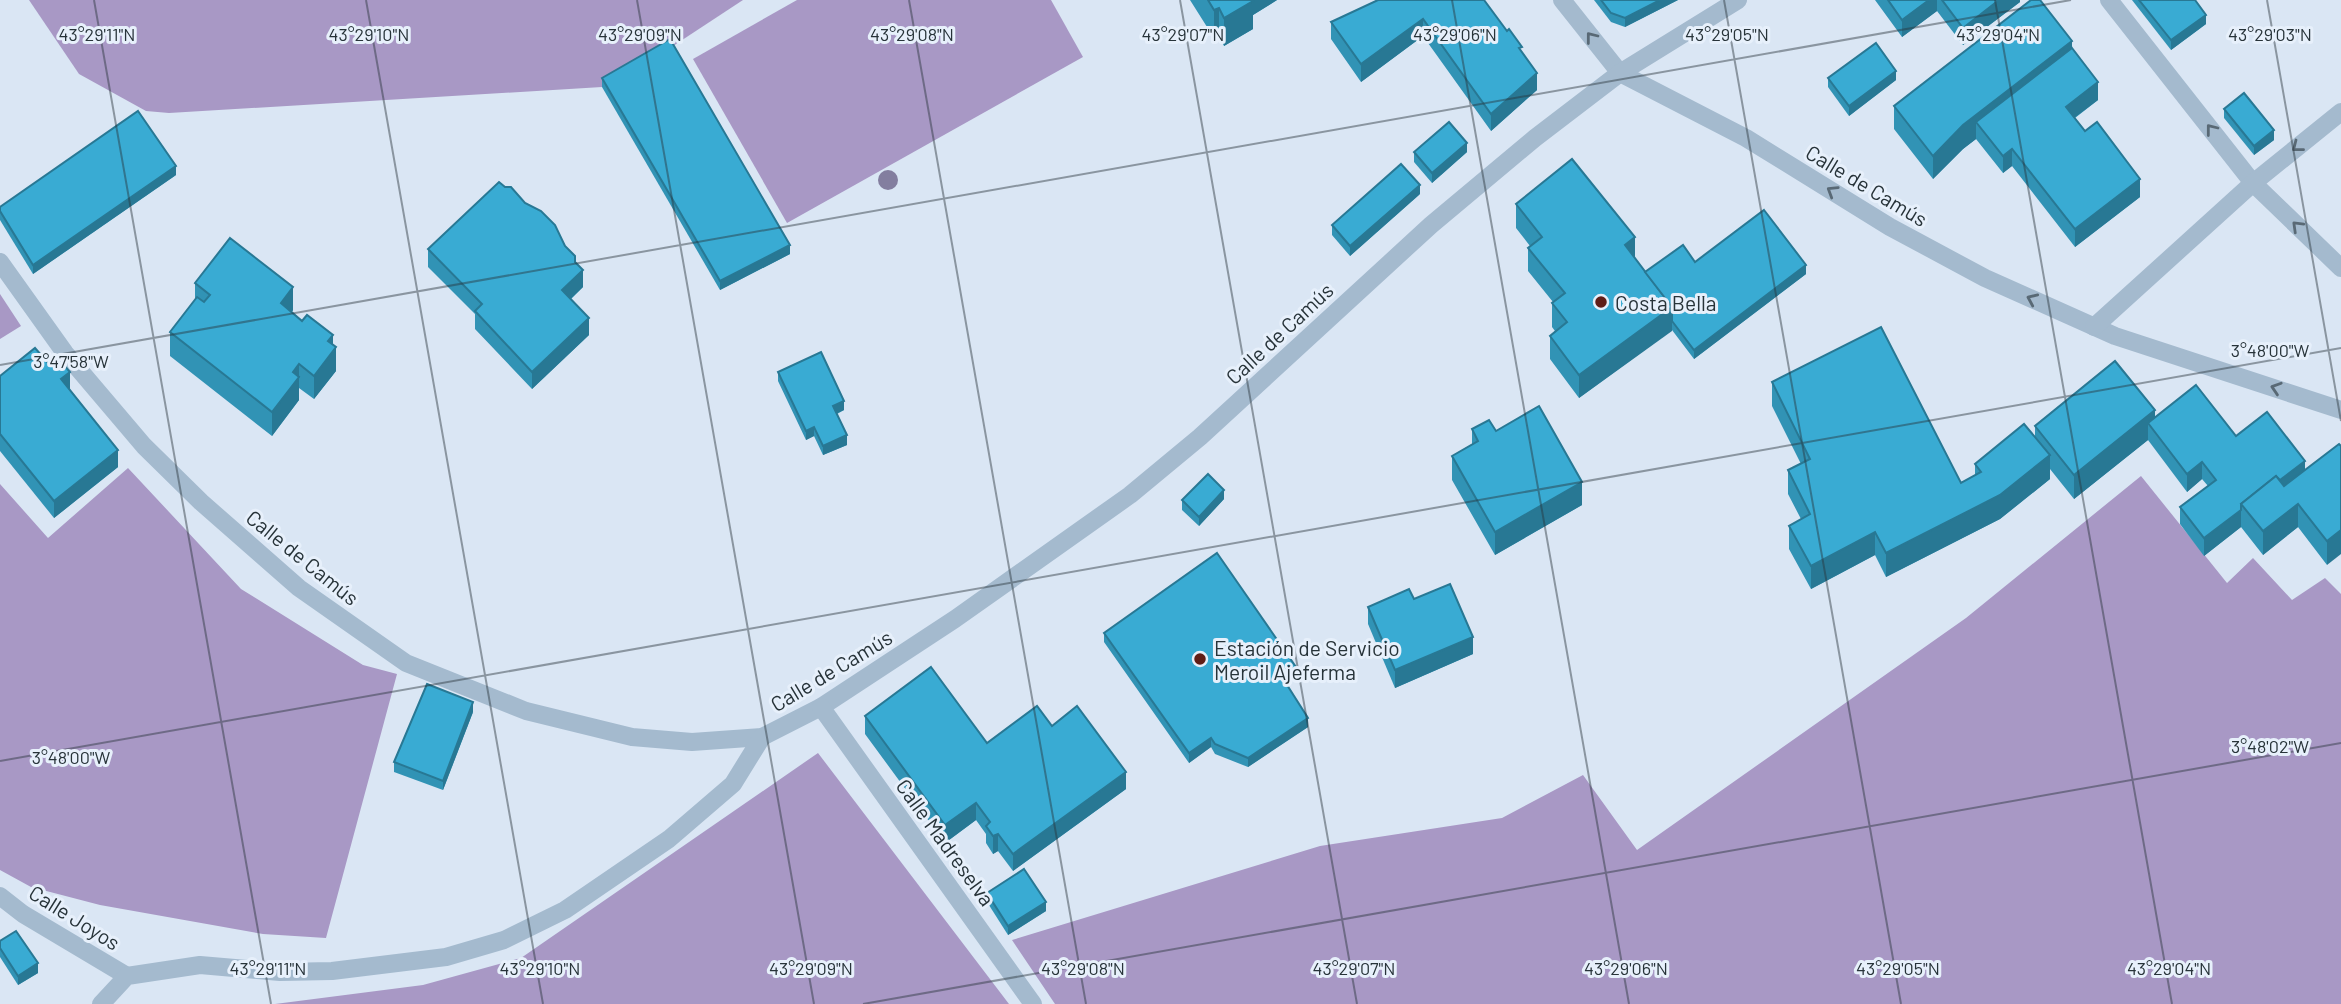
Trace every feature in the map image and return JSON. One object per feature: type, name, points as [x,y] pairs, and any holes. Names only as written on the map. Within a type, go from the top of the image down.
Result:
[{"type":"street","points":[[1562,0],[1620,74]]},
{"type":"street","name":"Calle de Camús","points":[[0,262],[65,353],[144,446],[201,502],[299,588],[406,663],[526,711],[632,737],[692,742],[762,737],[821,707],[955,619],[1130,495],[1200,437],[1442,215],[1535,138],[1620,74],[1738,0]]},
{"type":"street","points":[[2109,0],[2253,183],[2341,268]]},
{"type":"street","name":"Calle de Camús","points":[[1620,74],[1746,138],[1890,227],[1985,278],[2094,327],[2341,410]]},
{"type":"street","points":[[2094,327],[2253,183],[2341,112]]},
{"type":"street","name":"Calle Madreselva","points":[[821,707],[1033,1004]]},
{"type":"street","points":[[101,1004],[127,976],[200,965],[280,972],[332,971],[446,957],[504,940],[565,910],[669,839],[733,784],[762,737]]},
{"type":"street","name":"Calle Joyos","points":[[0,896],[23,914],[127,976]]},
{"type":"shaded area","points":[[29,0],[743,0],[670,48],[602,87],[169,113],[146,111],[79,74]]},
{"type":"shaded area","points":[[797,0],[1051,0],[1083,57],[787,223],[693,59]]},
{"type":"shaded area","points":[[0,294],[21,326],[0,339]]},
{"type":"shaded area","points":[[128,468],[241,589],[363,665],[397,674],[326,938],[263,934],[100,905],[31,887],[0,870],[0,484],[48,538]]},
{"type":"shaded area","points":[[2141,476],[2227,583],[2253,558],[2292,600],[2325,578],[2341,594],[2341,1004],[1055,1004],[1012,940],[1320,846],[1502,818],[1583,775],[1637,850],[1966,618]]},
{"type":"shaded area","points":[[818,753],[1009,1004],[275,1004],[423,985],[521,958]]},
{"type":"building","points":[[1208,0],[1253,1],[1224,18],[1219,8],[1214,10]]},
{"type":"building","points":[[1378,0],[1484,0],[1507,31],[1509,29],[1537,73],[1491,114],[1423,19],[1361,64],[1331,22]]},
{"type":"building","points":[[1601,0],[1660,0],[1625,18],[1611,13]]},
{"type":"building","points":[[1888,0],[1929,0],[1902,20]]},
{"type":"building","points":[[1942,0],[1999,0],[1963,28]]},
{"type":"building","points":[[2031,0],[2040,0],[2072,41],[1963,125],[1933,156],[1894,106]]},
{"type":"building","points":[[2139,0],[2195,0],[2206,15],[2171,40]]},
{"type":"building","points":[[670,39],[790,245],[720,281],[602,78]]},
{"type":"building","points":[[1876,43],[1896,71],[1849,106],[1828,78]]},
{"type":"building","points":[[2072,48],[2098,82],[2066,107],[2085,131],[2097,122],[2140,179],[2075,229],[2012,149],[2003,156],[1976,122]]},
{"type":"building","points":[[2244,93],[2274,130],[2254,146],[2224,109]]},
{"type":"building","points":[[138,111],[176,166],[33,265],[0,207]]},
{"type":"building","points":[[1449,122],[1467,143],[1432,173],[1414,152]]},
{"type":"building","name":"Costa Bella","points":[[1572,159],[1635,237],[1625,245],[1672,307],[1579,375],[1550,336],[1567,322],[1552,303],[1565,293],[1528,248],[1542,237],[1516,204]]},
{"type":"building","points":[[1401,164],[1420,185],[1350,246],[1332,225]]},
{"type":"building","points":[[499,182],[505,187],[511,187],[525,203],[541,211],[555,225],[565,246],[583,270],[562,290],[589,318],[532,372],[475,311],[482,304],[428,249]]},
{"type":"building","points":[[1764,210],[1806,265],[1694,350],[1672,321],[1672,307],[1645,272],[1683,245],[1695,262]]},
{"type":"building","points":[[230,238],[293,287],[281,303],[302,321],[307,315],[333,335],[328,341],[336,347],[314,376],[299,364],[293,372],[299,377],[272,412],[170,332],[197,297],[204,302],[210,295],[195,283]]},
{"type":"building","points":[[1881,327],[1961,483],[1981,472],[1975,464],[2024,424],[2050,455],[2000,495],[1886,553],[1875,532],[1811,566],[1789,526],[1810,514],[1788,470],[1810,459],[1772,382]]},
{"type":"building","points":[[35,348],[49,364],[57,357],[70,372],[61,379],[118,450],[54,501],[0,434],[0,376]]},
{"type":"building","points":[[821,352],[844,401],[833,406],[847,435],[823,446],[814,427],[806,431],[778,372]]},
{"type":"building","points":[[2115,361],[2155,410],[2074,475],[2035,426]]},
{"type":"building","points":[[2196,385],[2236,436],[2267,412],[2305,461],[2280,480],[2276,476],[2241,504],[2241,510],[2204,538],[2180,507],[2216,480],[2202,462],[2187,474],[2148,423]]},
{"type":"building","points":[[1539,406],[1582,482],[1495,532],[1452,456],[1478,441],[1472,429],[1489,420],[1496,431]]},
{"type":"building","points":[[2339,444],[2341,530],[2327,541],[2298,504],[2263,531],[2241,504],[2276,476],[2284,486]]},
{"type":"building","points":[[1208,474],[1224,490],[1199,517],[1182,500]]},
{"type":"building","name":"Estación de Servicio Meroil Ajeferma","points":[[1217,553],[1296,667],[1282,677],[1308,718],[1248,758],[1215,744],[1211,738],[1189,753],[1104,633]]},
{"type":"building","points":[[1450,584],[1473,637],[1395,670],[1368,607],[1409,589],[1414,599]]},
{"type":"building","points":[[931,667],[987,743],[1037,706],[1052,726],[1077,706],[1126,772],[1013,854],[998,834],[993,836],[986,826],[990,822],[976,803],[945,825],[865,716]]},
{"type":"building","points":[[427,684],[473,702],[443,781],[394,762]]},
{"type":"building","points":[[1024,869],[1046,902],[1008,926],[987,893]]},
{"type":"building","points":[[16,931],[38,963],[18,976],[0,948],[0,941]]},
{"type":"place","name":"Costa Bella","points":[[1601,302]]},
{"type":"place","name":"Estación de Servicio Meroil Ajeferma","points":[[1200,659]]}]
